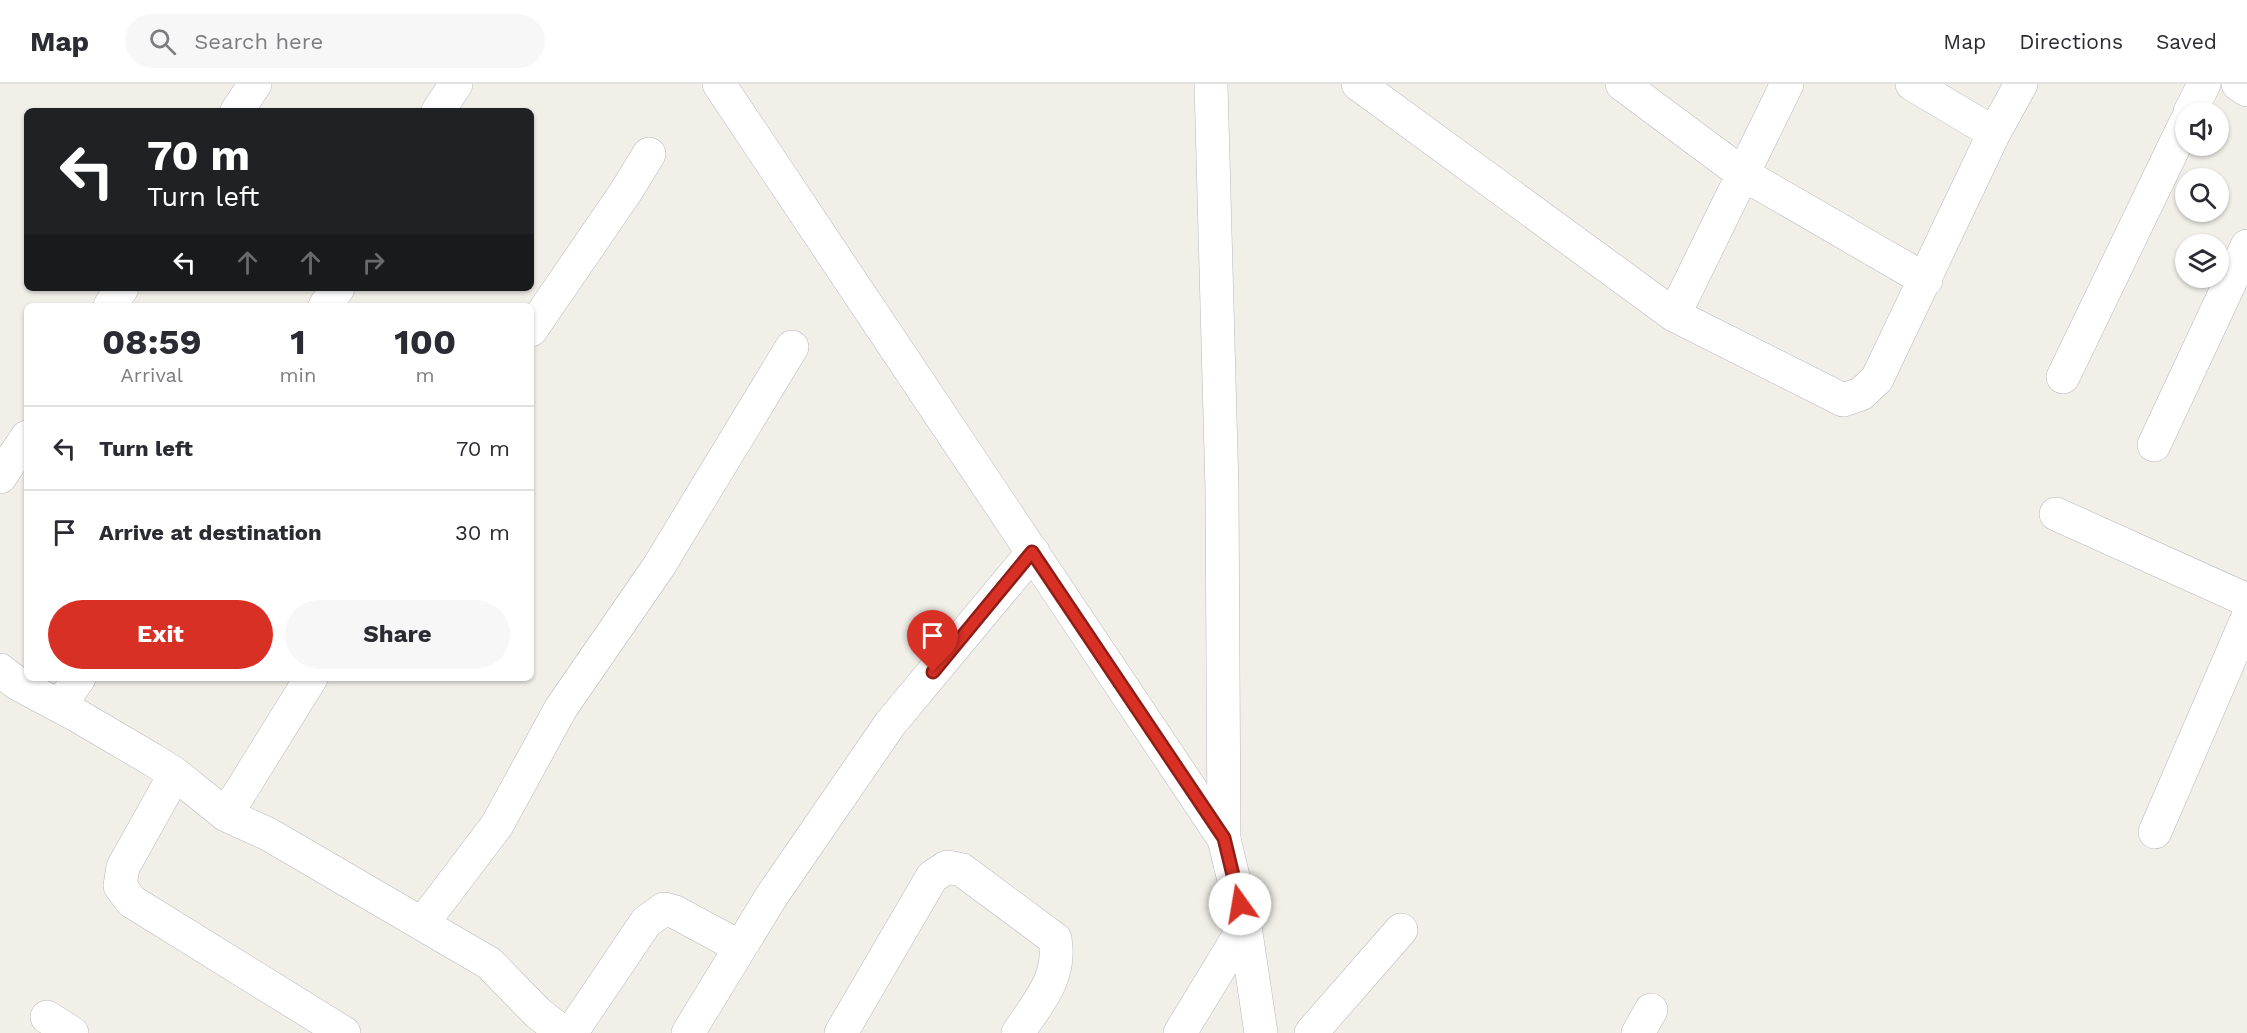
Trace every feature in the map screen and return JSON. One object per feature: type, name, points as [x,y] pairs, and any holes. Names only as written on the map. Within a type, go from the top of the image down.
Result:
[{"type":"street","points":[[239,108],[255,84]]},
{"type":"street","points":[[440,108],[456,84]]},
{"type":"street","points":[[719,84],[1224,838]]},
{"type":"street","points":[[1211,84],[1222,490],[1224,838],[1245,926],[1261,1033]]},
{"type":"street","points":[[1358,84],[1674,315],[1843,400],[1861,394],[1877,379],[1994,134],[2021,84]]},
{"type":"street","points":[[1622,84],[1743,174],[1926,280]]},
{"type":"street","points":[[1674,315],[1787,84]]},
{"type":"street","points":[[1912,84],[1994,134]]},
{"type":"street","points":[[2195,102],[2204,84]]},
{"type":"street","points":[[2238,84],[2247,90]]},
{"type":"street","points":[[2063,377],[2175,145]]},
{"type":"street","points":[[534,326],[649,154]]},
{"type":"street","points":[[2154,445],[2247,246]]},
{"type":"street","points":[[422,924],[497,825],[561,708],[658,566],[792,347]]},
{"type":"street","points":[[0,477],[24,442]]},
{"type":"street","points":[[2056,514],[2247,600]]},
{"type":"street","points":[[688,1033],[771,897],[890,724],[1032,552]]},
{"type":"street","points":[[2155,832],[2247,619]]},
{"type":"street","points":[[0,670],[18,684],[60,706],[175,774],[226,815],[268,834],[489,963],[538,1013],[563,1033]]},
{"type":"street","points":[[60,706],[77,681]]},
{"type":"street","points":[[226,815],[309,681]]},
{"type":"street","points":[[175,774],[123,867],[120,886],[131,901],[344,1033]]},
{"type":"street","points":[[841,1033],[932,877],[947,867],[962,870],[1055,939],[1058,956],[1054,975],[1018,1033]]},
{"type":"street","points":[[571,1033],[646,922],[664,909],[675,912],[740,947]]},
{"type":"street","points":[[1180,1033],[1245,926]]},
{"type":"street","points":[[1311,1033],[1401,930]]},
{"type":"route","points":[[933,672],[1032,552],[1224,838],[1240,904]]}]
